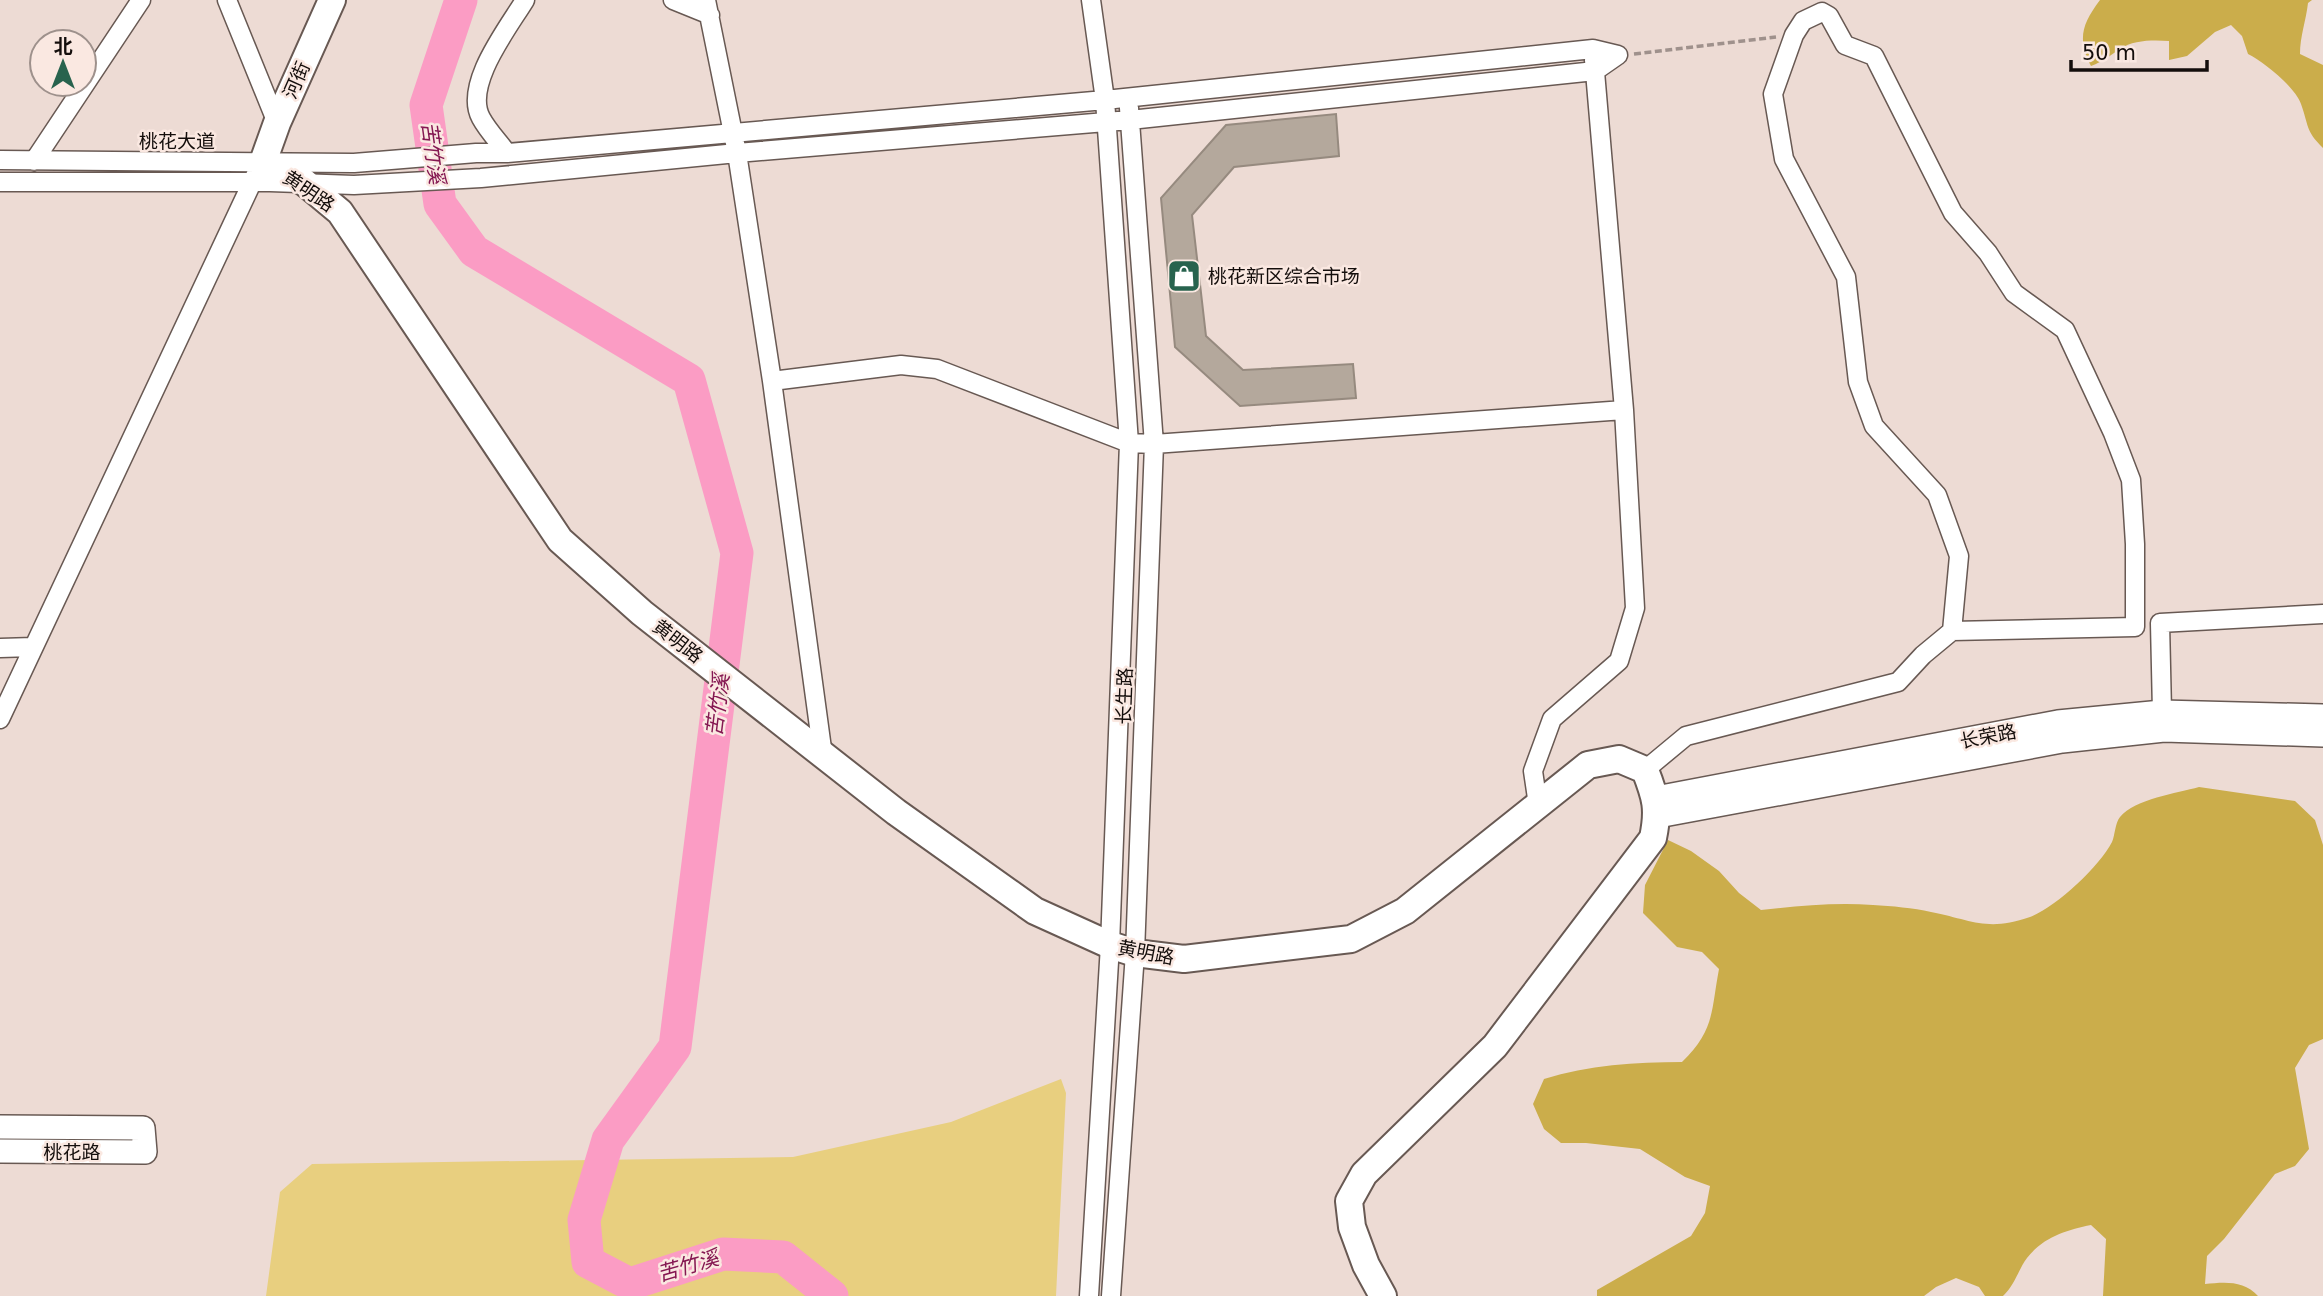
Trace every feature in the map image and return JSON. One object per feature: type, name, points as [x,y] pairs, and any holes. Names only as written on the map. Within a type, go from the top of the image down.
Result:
[{"type":"highway","name":"河街","points":[[257,172],[332,0]]},
{"type":"highway","name":"黄明路","points":[[257,172],[304,182],[340,212],[560,540],[642,613],[896,813],[1035,911],[1123,949],[1184,959],[1351,939],[1405,911],[1588,765],[1619,759],[1645,770]]},
{"type":"highway","points":[[1383,1296],[1366,1265],[1352,1227],[1349,1200],[1364,1174],[1495,1046],[1653,838],[1657,807],[1645,770]]},
{"type":"main road","name":"长荣路","points":[[1657,807],[2058,722],[2162,712],[2323,716]]},
{"type":"main road","name":"长荣路","points":[[1657,807],[2062,741],[2164,730],[2323,735]]},
{"type":"main road","name":"桃花路","points":[[0,1127],[144,1128],[145,1152],[0,1151]]},
{"type":"street","points":[[34,161],[141,0]]},
{"type":"street","points":[[227,0],[277,123]]},
{"type":"street","points":[[508,153],[480,116],[477,97],[485,65],[525,0]]},
{"type":"street","points":[[673,0],[708,7],[734,133],[772,381],[814,749]]},
{"type":"street","name":"长生路","points":[[1091,0],[1105,100],[1129,443],[1123,949],[1111,1296]]},
{"type":"street","points":[[1645,770],[1686,736],[1898,682],[1923,655],[1952,631],[2135,627],[2135,544],[2131,480],[2113,433],[2065,330],[2014,293],[1988,253],[1953,213],[1874,56],[1845,45],[1829,16],[1822,12],[1803,21],[1794,35],[1773,94],[1784,159],[1846,277],[1858,383],[1874,426],[1937,495],[1959,556],[1952,631]]},
{"type":"street","points":[[1538,805],[1533,771],[1552,719],[1619,661],[1635,608],[1625,410],[1593,49]]},
{"type":"street","name":"桃花大道","points":[[0,182],[257,172],[476,153],[508,153],[1105,100],[1593,49],[1618,55]]},
{"type":"street","points":[[304,182],[354,184],[481,178],[737,153],[1130,120],[1595,71],[1618,55]]},
{"type":"street","name":"长生路","points":[[1089,1296],[1123,949],[1154,444],[1128,97]]},
{"type":"street","name":"桃花大道","points":[[0,160],[257,172]]},
{"type":"street","points":[[0,719],[257,172]]},
{"type":"street","points":[[772,381],[901,365],[937,369],[1129,443],[1154,444],[1625,410]]},
{"type":"street","points":[[2162,712],[2160,623],[2323,614]]},
{"type":"street","points":[[0,648],[33,647]]},
{"type":"path","points":[[1618,55],[1794,35]]},
{"type":"shaded area","points":[[2100,0],[2312,0],[2308,3],[2300,54],[2323,65],[2323,148],[2310,132],[2298,97],[2270,69],[2248,54],[2242,36],[2231,25],[2215,32],[2187,56],[2169,60],[2169,41],[2143,41],[2125,46],[2091,66],[2084,48],[2084,32],[2089,17]]},
{"type":"shaded area","points":[[2199,787],[2295,801],[2315,820],[2323,845],[2323,1039],[2309,1045],[2295,1068],[2309,1149],[2295,1166],[2275,1174],[2224,1239],[2207,1256],[2205,1284],[2240,1285],[2258,1296],[2103,1296],[2106,1239],[2091,1225],[2064,1232],[2040,1245],[2027,1258],[2003,1296],[1985,1296],[1979,1287],[1956,1278],[1924,1296],[1597,1296],[1597,1290],[1691,1236],[1705,1213],[1710,1186],[1685,1177],[1640,1149],[1561,1143],[1544,1129],[1533,1104],[1544,1079],[1612,1065],[1682,1062],[1701,1040],[1710,1019],[1719,969],[1702,952],[1677,947],[1643,913],[1645,885],[1668,840],[1691,851],[1719,871],[1739,893],[1761,910],[1859,904],[1910,908],[1980,923],[2002,924],[2040,912],[2076,885],[2106,852],[2112,842],[2118,820],[2127,811],[2157,798]]},
{"type":"shaded area","points":[[1061,1079],[1066,1093],[1056,1296],[266,1296],[280,1192],[312,1164],[793,1157],[951,1122]]},
{"type":"building","name":"桃花新区综合市场","points":[[1336,114],[1339,156],[1234,167],[1192,215],[1206,336],[1243,370],[1353,364],[1356,398],[1240,406],[1175,347],[1161,198],[1226,125]]},
{"type":"waterway","name":"苦竹溪","points":[[461,0],[426,105],[440,204],[474,251],[689,380],[737,553],[675,1047],[608,1140],[584,1220],[588,1262],[630,1284],[723,1254],[783,1257],[832,1296]]},
{"type":"place","name":"桃花新区综合市场","points":[[1184,276]]}]
